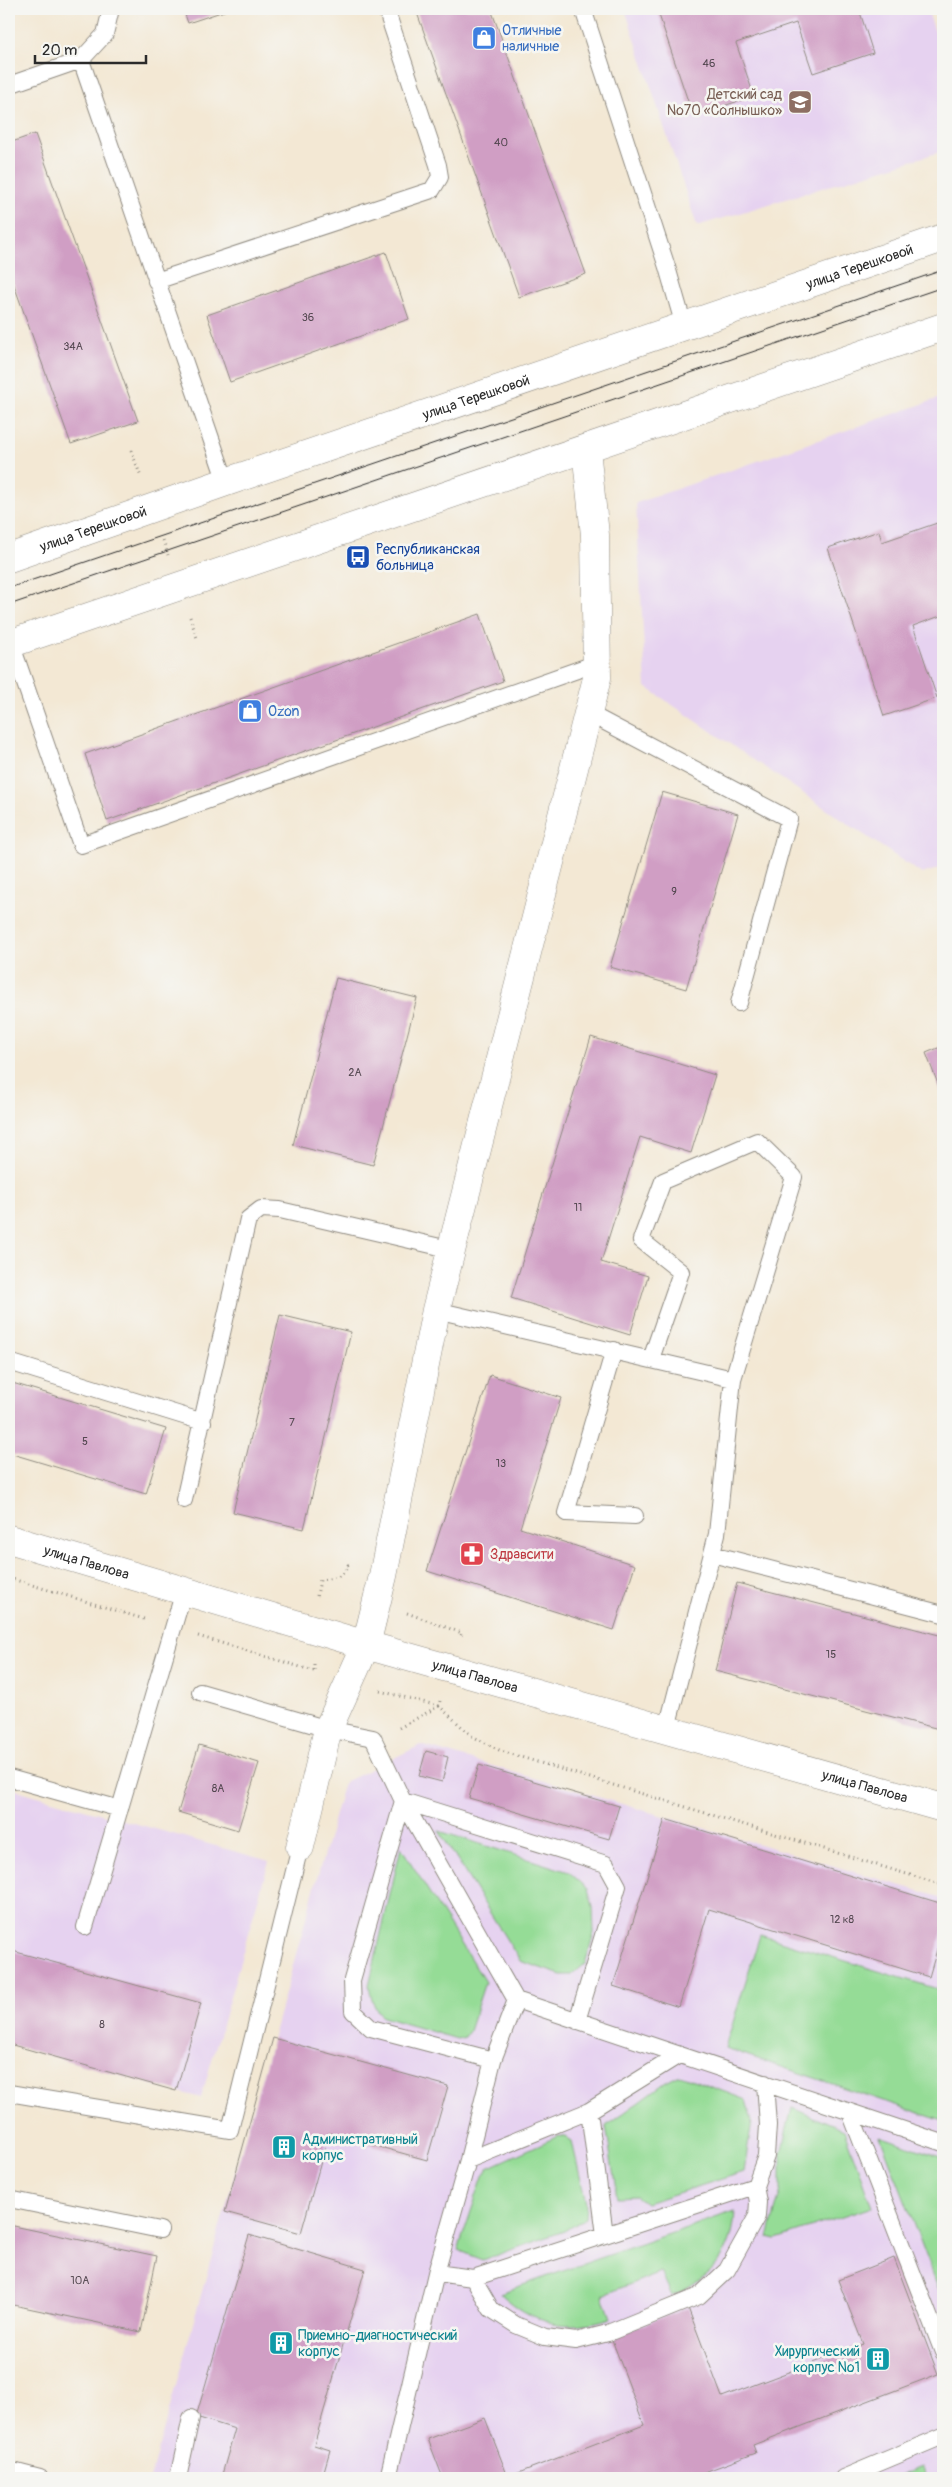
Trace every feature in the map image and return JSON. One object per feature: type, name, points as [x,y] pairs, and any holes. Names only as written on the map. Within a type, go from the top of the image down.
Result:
[{"type":"street","name":"улица Терешковой","points":[[9,558],[226,482],[943,238]]},
{"type":"street","points":[[10,643],[943,327]]},
{"type":"street","points":[[300,1847],[328,1729],[366,1644],[383,1576],[436,1310],[453,1250],[597,678],[595,535],[586,449]]},
{"type":"street","name":"улица Павлова","points":[[9,1539],[366,1644],[943,1808]]},
{"type":"lane","points":[[9,85],[81,60],[105,34],[111,9]]},
{"type":"lane","points":[[156,281],[432,190],[440,177],[438,165],[386,9]]},
{"type":"lane","points":[[583,9],[667,267],[684,326]]},
{"type":"lane","points":[[81,60],[226,482]]},
{"type":"lane","points":[[10,643],[80,845],[597,663]]},
{"type":"lane","points":[[588,713],[789,820],[740,1003]]},
{"type":"lane","points":[[650,1359],[681,1272],[641,1240],[663,1181],[757,1140],[794,1178],[734,1379],[717,1534],[666,1728]]},
{"type":"lane","points":[[184,1500],[248,1219],[261,1209],[280,1210],[453,1250]]},
{"type":"lane","points":[[436,1310],[734,1379]]},
{"type":"lane","points":[[614,1350],[566,1513],[635,1516]]},
{"type":"lane","points":[[9,1362],[203,1422]]},
{"type":"lane","points":[[712,1554],[943,1614]]},
{"type":"lane","points":[[85,1927],[184,1591]]},
{"type":"lane","points":[[200,1692],[328,1729],[373,1738],[403,1801],[516,2000],[943,2143]]},
{"type":"lane","points":[[9,1778],[120,1809]]},
{"type":"lane","points":[[403,1801],[606,1864],[618,1886],[578,2021]]},
{"type":"lane","points":[[403,1801],[352,1980],[353,2011],[371,2028],[493,2060]]},
{"type":"lane","points":[[9,2093],[230,2130],[300,1847]]},
{"type":"lane","points":[[388,2478],[436,2273],[468,2160],[493,2060],[516,2000]]},
{"type":"lane","points":[[468,2160],[589,2111],[679,2055]]},
{"type":"lane","points":[[473,2278],[491,2309],[516,2325],[538,2334],[576,2341],[608,2333],[699,2296],[727,2270],[756,2216],[758,2202],[755,2186],[766,2156],[768,2125],[765,2083]]},
{"type":"lane","points":[[589,2111],[605,2235]]},
{"type":"lane","points":[[850,2112],[943,2352]]},
{"type":"lane","points":[[436,2273],[473,2278],[755,2186]]},
{"type":"lane","points":[[9,2199],[160,2230]]},
{"type":"lane","points":[[178,2478],[191,2418]]},
{"type":"lane","points":[[843,2478],[943,2436]]},
{"type":"lane","points":[[9,2470],[40,2478]]},
{"type":"path","points":[[131,450],[198,638]]},
{"type":"path","points":[[373,1738],[405,1726],[439,1706],[472,1736],[501,1751],[943,1886]]},
{"type":"shaded area","name":"Детский сад №70 «Солнышко»","points":[[625,9],[927,9],[943,54],[943,151],[697,226]]},
{"type":"shaded area","points":[[943,397],[943,867],[922,874],[646,687],[636,503]]},
{"type":"shaded area","points":[[421,1745],[943,1898],[943,2478],[150,2478],[344,1782]]},
{"type":"shaded area","points":[[9,1788],[269,1861],[201,2098],[9,2044]]},
{"type":"green space","points":[[439,1831],[569,1872],[588,1889],[593,1906],[594,1933],[585,1964],[572,1975],[561,1975],[520,1961]]},
{"type":"green space","points":[[401,1847],[485,1982],[469,2031],[465,2037],[457,2039],[383,2017],[373,2002],[369,1985]]},
{"type":"green space","points":[[760,1935],[941,1990],[943,1985],[943,2121],[725,2048]]},
{"type":"green space","points":[[680,2075],[746,2100],[752,2121],[744,2172],[646,2203],[636,2196],[617,2197],[606,2126],[666,2082]]},
{"type":"green space","points":[[792,2108],[844,2130],[872,2207],[776,2239],[768,2237],[781,2190],[781,2153]]},
{"type":"green space","points":[[558,2136],[566,2137],[572,2141],[586,2203],[585,2218],[567,2230],[483,2260],[458,2250],[483,2176],[488,2168]]},
{"type":"green space","points":[[880,2136],[943,2158],[943,2300]]},
{"type":"green space","points":[[735,2211],[730,2240],[725,2252],[709,2273],[672,2296],[661,2272],[603,2295],[611,2318],[579,2324],[551,2323],[525,2312],[500,2293]]},
{"type":"green space","points":[[921,2467],[927,2478],[895,2478]]},
{"type":"building","points":[[183,9],[230,9],[188,23]]},
{"type":"building","points":[[491,9],[586,274],[519,297],[416,10]]},
{"type":"building","points":[[657,9],[859,9],[873,53],[813,73],[796,23],[736,43],[754,96],[693,116]]},
{"type":"building","points":[[35,134],[138,421],[71,444],[9,271],[9,143]]},
{"type":"building","points":[[386,252],[409,319],[230,382],[207,315]]},
{"type":"building","points":[[943,521],[943,615],[913,626],[937,698],[884,716],[828,548],[879,531],[882,542]]},
{"type":"building","points":[[480,614],[503,681],[107,821],[85,754]]},
{"type":"building","points":[[662,792],[738,814],[686,989],[610,967]]},
{"type":"building","points":[[336,978],[417,998],[373,1165],[293,1145]]},
{"type":"building","points":[[591,1037],[715,1075],[691,1153],[640,1137],[601,1262],[648,1276],[630,1335],[511,1298]]},
{"type":"building","points":[[943,1046],[943,1097],[926,1053]]},
{"type":"building","points":[[280,1315],[351,1332],[304,1529],[233,1512]]},
{"type":"building","points":[[490,1375],[561,1398],[520,1528],[635,1565],[614,1630],[427,1571]]},
{"type":"building","points":[[9,1382],[166,1429],[146,1494],[9,1453]]},
{"type":"building","points":[[737,1583],[943,1636],[943,1730],[715,1671]]},
{"type":"building","points":[[199,1745],[259,1763],[238,1830],[178,1812]]},
{"type":"building","points":[[426,1751],[448,1757],[442,1782],[419,1776]]},
{"type":"building","points":[[479,1765],[619,1806],[609,1839],[469,1798]]},
{"type":"building","points":[[665,1819],[943,1904],[943,1929],[929,1977],[709,1909],[679,2007],[613,1986]]},
{"type":"building","points":[[9,1950],[201,2003],[176,2091],[9,2044]]},
{"type":"building","name":"Административный корпус","points":[[273,2038],[448,2086],[427,2160],[329,2133],[301,2233],[225,2212]]},
{"type":"building","points":[[9,2225],[157,2256],[141,2332],[9,2304]]},
{"type":"building","name":"Приемно-диагностический корпус","points":[[249,2235],[365,2269],[314,2445],[330,2450],[322,2478],[221,2478],[235,2429],[196,2417]]},
{"type":"building","name":"Хирургический корпус №1","points":[[894,2258],[938,2374],[753,2445],[756,2453],[688,2478],[443,2478],[428,2439],[485,2418],[508,2477],[644,2425],[611,2337],[688,2308],[722,2397],[863,2344],[838,2280]]},
{"type":"tram line","points":[[9,588],[943,270]]},
{"type":"tram line","points":[[9,605],[943,287]]},
{"type":"place","name":"Отличные наличные","points":[[484,38]]},
{"type":"place","name":"Детский сад №70 «Солнышко»","points":[[800,102]]},
{"type":"place","name":"Республиканская больница","points":[[358,557]]},
{"type":"place","name":"Ozon","points":[[250,711]]},
{"type":"place","name":"Здравсити","points":[[472,1554]]},
{"type":"place","name":"Административный корпус","points":[[284,2147]]},
{"type":"place","name":"Приемно-диагностический корпус","points":[[281,2343]]},
{"type":"place","name":"Хирургический корпус №1","points":[[878,2359]]}]
